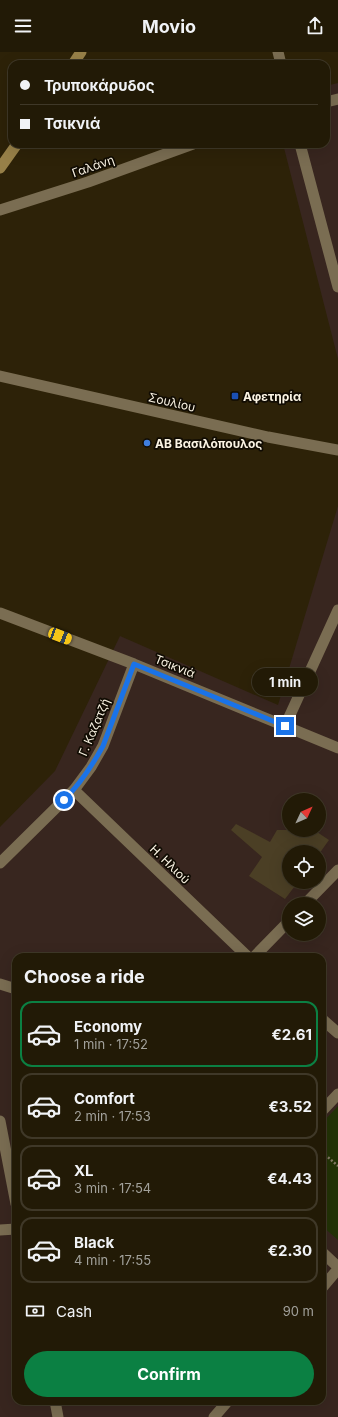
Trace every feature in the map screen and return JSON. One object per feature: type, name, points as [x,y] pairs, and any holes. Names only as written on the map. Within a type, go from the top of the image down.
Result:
[{"type":"main road","points":[[0,168],[14,148]]},
{"type":"street","name":"Γαλάνη","points":[[0,210],[88,182],[182,148]]},
{"type":"street","points":[[301,148],[338,287]]},
{"type":"street","name":"Σουλίου","points":[[0,376],[268,437],[338,450]]},
{"type":"street","points":[[285,726],[338,610]]},
{"type":"street","name":"Τσικνιά","points":[[0,613],[134,664],[338,748]]},
{"type":"street","name":"Γ. Καζατζή","points":[[0,863],[74,790],[92,767],[103,746],[134,664]]},
{"type":"street","name":"Η. Ηλιού","points":[[74,790],[244,953]]},
{"type":"street","points":[[312,897],[338,870]]},
{"type":"street","points":[[258,953],[282,928]]},
{"type":"street","points":[[0,984],[12,988]]},
{"type":"street","points":[[326,1022],[338,1031]]},
{"type":"street","points":[[326,1107],[338,1094]]},
{"type":"street","points":[[0,1121],[12,1183]]},
{"type":"street","points":[[0,1230],[12,1229]]},
{"type":"street","points":[[326,1256],[338,1268],[326,1283]]},
{"type":"street","points":[[56,1405],[58,1417]]},
{"type":"street","points":[[214,1417],[224,1405]]},
{"type":"path","points":[[326,1156],[338,1166]]},
{"type":"shaded area","points":[[338,83],[338,359],[284,148],[330,148],[330,85]]},
{"type":"shaded area","points":[[338,506],[338,1417],[0,1417],[0,827],[55,771],[120,636],[278,705]]},
{"type":"green space","points":[[338,1106],[338,1240],[326,1230],[326,1119]]},
{"type":"building","points":[[236,824],[270,842],[277,830],[282,830],[282,837],[324,837],[329,840],[325,845],[282,845],[282,889],[293,889],[287,897],[282,897],[249,876],[262,857],[231,830]]},
{"type":"place","name":"Αφετηρία","points":[[235,396]]},
{"type":"place","name":"ΑΒ Βασιλόπουλος","points":[[147,443]]},
{"type":"route","points":[[64,800],[92,767],[103,746],[134,664],[285,726]]}]
